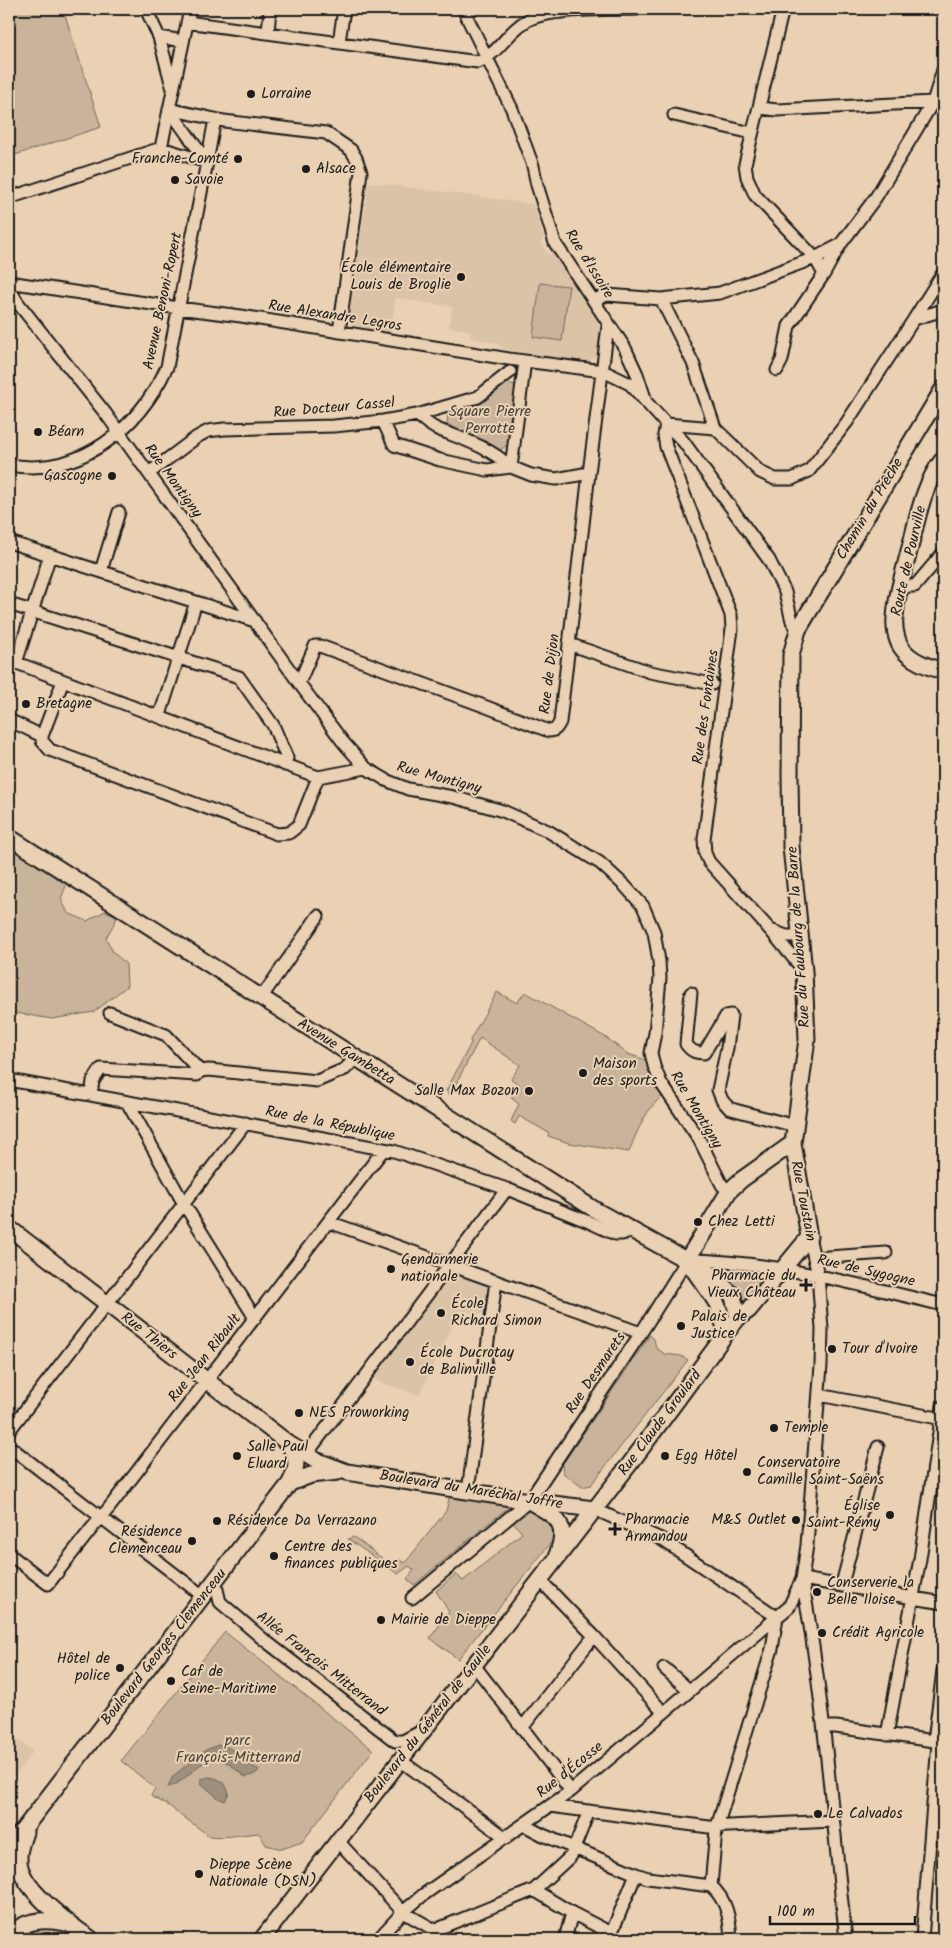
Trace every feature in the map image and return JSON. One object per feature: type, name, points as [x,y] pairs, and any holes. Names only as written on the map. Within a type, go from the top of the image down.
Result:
[{"type":"main road","name":"Chemin du Prêche","points":[[798,630],[943,389]]},
{"type":"main road","name":"Route de Pourville","points":[[943,459],[935,469],[923,499],[899,591],[894,619],[895,633],[901,648],[911,657],[943,671]]},
{"type":"main road","name":"Rue du Faubourg de la Barre","points":[[793,1142],[807,1039],[804,971],[792,847],[789,712],[791,655],[798,630]]},
{"type":"main road","name":"Avenue Gambetta","points":[[9,837],[353,1056],[593,1216],[634,1231],[713,1275],[733,1296],[738,1318]]},
{"type":"main road","points":[[725,1334],[721,1313],[716,1303],[687,1260],[730,1191],[740,1180],[793,1142]]},
{"type":"main road","name":"Rue Toustain","points":[[793,1142],[809,1237]]},
{"type":"main road","name":"Rue Thiers","points":[[9,1228],[289,1444],[306,1455]]},
{"type":"main road","name":"Rue Claude Groulard","points":[[594,1509],[725,1334],[738,1318],[749,1310],[809,1237]]},
{"type":"main road","points":[[716,1303],[727,1308],[738,1318]]},
{"type":"main road","points":[[289,1444],[296,1457],[295,1481]]},
{"type":"main road","name":"Boulevard du Maréchal Joffre","points":[[306,1455],[325,1465],[347,1472],[529,1501],[594,1509]]},
{"type":"main road","name":"Boulevard du Maréchal Joffre","points":[[295,1481],[318,1473],[347,1472]]},
{"type":"main road","name":"Boulevard Georges Clemenceau","points":[[9,1848],[203,1596],[295,1481]]},
{"type":"main road","points":[[529,1501],[553,1515],[562,1527],[563,1538],[553,1562]]},
{"type":"main road","name":"Boulevard du Général de Gaulle","points":[[264,1939],[594,1509]]},
{"type":"main road","points":[[30,1819],[20,1846],[20,1868],[30,1887],[70,1924],[91,1939]]},
{"type":"main road","points":[[9,1939],[21,1927],[33,1922],[54,1921],[70,1924]]},
{"type":"street","points":[[146,9],[158,37],[173,90]]},
{"type":"street","points":[[161,148],[190,9]]},
{"type":"street","points":[[268,32],[270,9]]},
{"type":"street","points":[[339,42],[344,9]]},
{"type":"street","name":"Rue d'Issoire","points":[[463,9],[512,109],[533,166],[555,244],[594,300],[608,326],[625,348],[638,374],[646,402],[682,441],[769,560],[785,592],[792,621],[798,630]]},
{"type":"street","points":[[187,22],[478,62],[488,58],[511,33],[528,20],[548,13],[636,9]]},
{"type":"street","points":[[783,9],[745,164],[755,195],[815,258],[824,274]]},
{"type":"street","points":[[158,37],[183,41]]},
{"type":"street","points":[[777,370],[782,360],[789,326],[824,274],[840,245],[876,197],[933,102],[943,70]]},
{"type":"street","points":[[760,108],[777,110],[933,102]]},
{"type":"street","points":[[169,109],[216,120],[326,133],[342,142],[356,158],[361,172],[339,332]]},
{"type":"street","points":[[169,109],[207,162]]},
{"type":"street","points":[[674,115],[752,133]]},
{"type":"street","name":"Avenue Benoni-Ropert","points":[[9,464],[36,467],[63,464],[95,449],[119,432],[158,386],[166,367],[216,120]]},
{"type":"street","points":[[9,198],[161,148],[207,162]]},
{"type":"street","points":[[594,300],[607,295],[661,299],[720,293],[815,258],[840,245]]},
{"type":"street","points":[[661,299],[693,363],[715,428],[760,472],[775,479],[792,479],[809,471],[847,422],[943,273]]},
{"type":"street","name":"Rue Alexandre Legros","points":[[9,282],[603,372],[630,384],[646,402]]},
{"type":"street","name":"Rue Montigny","points":[[9,288],[18,303],[119,432],[299,683],[343,742],[366,768],[388,781],[408,789],[453,797],[503,811],[548,831],[600,864],[626,886],[643,906],[654,932],[659,961],[659,987],[651,1053],[654,1066],[665,1090],[699,1140],[722,1185],[730,1191]]},
{"type":"street","points":[[914,319],[943,310]]},
{"type":"street","name":"Rue de Dijon","points":[[299,683],[315,646],[320,646],[549,731],[554,731],[560,722],[588,473],[608,326]]},
{"type":"street","points":[[509,359],[510,372],[522,375]]},
{"type":"street","points":[[511,467],[525,360]]},
{"type":"street","name":"Rue Docteur Cassel","points":[[149,473],[208,431],[334,426],[417,415],[478,397],[510,372]]},
{"type":"street","points":[[417,415],[436,428],[471,441],[497,454],[511,467],[531,474],[556,479],[588,473]]},
{"type":"street","points":[[383,421],[394,445],[440,460],[487,470],[511,467]]},
{"type":"street","points":[[666,424],[715,428]]},
{"type":"street","name":"Rue des Fontaines","points":[[666,424],[664,435],[666,447],[731,615],[732,629],[707,807],[705,853],[709,862],[804,971]]},
{"type":"street","points":[[102,572],[119,512]]},
{"type":"street","points":[[9,542],[255,621]]},
{"type":"street","points":[[899,591],[908,586],[913,587],[921,581],[943,553]]},
{"type":"street","points":[[50,555],[34,612],[12,661],[318,777],[366,768]]},
{"type":"street","points":[[160,716],[196,602]]},
{"type":"street","points":[[9,604],[239,677],[273,725],[287,758],[285,765]]},
{"type":"street","points":[[569,644],[650,672],[712,684]]},
{"type":"street","points":[[63,681],[42,736],[42,741],[50,750],[277,834],[289,833],[299,825],[318,777]]},
{"type":"street","points":[[9,720],[42,736]]},
{"type":"street","points":[[261,998],[318,916]]},
{"type":"street","points":[[771,931],[786,936],[800,936]]},
{"type":"street","points":[[691,993],[686,1044],[691,1050],[697,1053],[704,1053],[726,1016],[731,1015],[727,1048],[718,1090],[722,1100],[729,1108],[795,1126]]},
{"type":"street","points":[[110,1013],[166,1035],[200,1071]]},
{"type":"street","points":[[91,1095],[93,1081],[101,1069],[197,1075],[200,1071],[209,1070],[317,1081],[345,1069],[351,1063],[353,1056]]},
{"type":"street","name":"Rue de la République","points":[[9,1080],[384,1149],[593,1216]]},
{"type":"street","points":[[126,1102],[184,1204],[255,1318]]},
{"type":"street","points":[[9,1431],[246,1123]]},
{"type":"street","name":"Rue Jean Ribault","points":[[9,1554],[48,1584],[207,1381],[384,1149]]},
{"type":"street","points":[[306,1455],[507,1189]]},
{"type":"street","points":[[329,1222],[641,1333]]},
{"type":"street","name":"Rue Toustain","points":[[802,1579],[807,1545],[819,1395],[822,1328],[818,1275],[809,1237]]},
{"type":"street","points":[[814,1258],[886,1253]]},
{"type":"street","name":"Rue de Sygogne","points":[[687,1260],[727,1260],[782,1268],[943,1305]]},
{"type":"street","name":"Rue Desmarets","points":[[412,1598],[529,1501],[641,1333],[687,1260]]},
{"type":"street","points":[[468,1491],[496,1281]]},
{"type":"street","points":[[819,1395],[942,1419]]},
{"type":"street","points":[[887,1735],[913,1598],[943,1406]]},
{"type":"street","points":[[9,1446],[203,1596]]},
{"type":"street","points":[[842,1584],[878,1447]]},
{"type":"street","points":[[594,1509],[661,1539],[777,1617],[772,1649],[716,1830],[711,1886]]},
{"type":"street","points":[[846,1939],[824,1728],[811,1627],[802,1579],[842,1584],[943,1603]]},
{"type":"street","name":"Rue d'Écosse","points":[[378,1939],[402,1912],[423,1895],[506,1838],[571,1790],[789,1607],[802,1579]]},
{"type":"street","points":[[540,1580],[663,1712]]},
{"type":"street","name":"Allée François Mitterrand","points":[[215,1581],[220,1602],[395,1741],[409,1738],[425,1729]]},
{"type":"street","points":[[522,1728],[594,1636]]},
{"type":"street","points":[[474,1665],[571,1790]]},
{"type":"street","points":[[664,1668],[689,1690]]},
{"type":"street","points":[[922,1939],[943,1670]]},
{"type":"street","points":[[824,1728],[836,1727],[938,1743]]},
{"type":"street","points":[[400,1760],[506,1838]]},
{"type":"street","points":[[550,1806],[709,1827],[833,1821]]},
{"type":"street","points":[[338,1841],[402,1912],[435,1930],[534,1890],[571,1856],[589,1811]]},
{"type":"street","points":[[524,1825],[575,1849],[648,1878],[711,1886],[728,1912],[732,1939]]},
{"type":"street","points":[[534,1890],[610,1936],[636,1874]]},
{"type":"street","points":[[565,1939],[572,1913]]},
{"type":"shaded area","name":"École élémentaire Louis de Broglie","points":[[369,182],[534,204],[544,238],[541,243],[547,253],[553,255],[597,319],[601,337],[598,354],[587,363],[503,349],[497,343],[470,338],[471,331],[449,327],[452,307],[396,298],[390,332],[356,328],[348,317]]},
{"type":"shaded area","points":[[458,1275],[489,1288],[485,1315],[460,1311],[419,1395],[379,1382],[373,1378],[451,1277]]},
{"type":"shaded area","points":[[9,1733],[33,1751],[9,1783]]},
{"type":"shaded area","points":[[218,1745],[231,1749],[249,1764],[260,1770],[253,1775],[245,1777],[226,1762],[217,1759],[209,1760],[183,1780],[168,1787],[173,1776],[206,1750]]},
{"type":"shaded area","points":[[209,1777],[220,1780],[226,1786],[229,1793],[225,1801],[218,1798],[201,1783],[201,1779]]},
{"type":"shaded area","points":[[46,1927],[64,1939],[14,1939],[20,1930]]},
{"type":"green space","points":[[9,9],[63,9],[101,127],[9,157]]},
{"type":"green space","points":[[540,283],[569,286],[562,341],[533,337]]},
{"type":"green space","name":"Square Pierre Perrotte","points":[[506,383],[517,385],[509,444],[500,450],[447,424],[448,413],[476,403]]},
{"type":"green space","points":[[9,847],[68,880],[61,899],[68,913],[87,921],[105,911],[118,916],[106,938],[113,952],[126,964],[127,986],[94,1012],[52,1019],[9,1012]]},
{"type":"green space","name":"Maison des sports","points":[[497,992],[517,1003],[525,992],[605,1037],[628,1054],[649,1061],[664,1095],[647,1113],[629,1152],[569,1143],[548,1136],[549,1133],[519,1116],[515,1124],[511,1121],[519,1104],[511,1098],[519,1084],[511,1079],[520,1065],[480,1038],[450,1095],[446,1091],[471,1043],[470,1040]]},
{"type":"green space","points":[[721,1266],[765,1274],[743,1303],[719,1268]]},
{"type":"green space","points":[[650,1335],[654,1339],[656,1348],[665,1354],[681,1356],[688,1360],[591,1485],[582,1487],[563,1473],[562,1465]]},
{"type":"green space","points":[[451,1491],[512,1504],[414,1585],[407,1579],[414,1570],[409,1566],[398,1574],[348,1539],[354,1537],[392,1566],[398,1559],[405,1563],[446,1511]]},
{"type":"green space","points":[[529,1508],[552,1516],[557,1535],[458,1659],[430,1638],[449,1612],[436,1591],[456,1574],[463,1581],[522,1533],[513,1522]]},
{"type":"green space","name":"parc François-Mitterrand","points":[[225,1632],[373,1750],[302,1842],[282,1849],[266,1845],[259,1833],[222,1837],[209,1836],[169,1806],[151,1796],[155,1788],[121,1761]]},
{"type":"place","name":"Lorraine","points":[[251,94]]},
{"type":"place","name":"Franche-Comté","points":[[238,159]]},
{"type":"place","name":"Alsace","points":[[306,169]]},
{"type":"place","name":"Savoie","points":[[175,180]]},
{"type":"place","name":"École élémentaire Louis de Broglie","points":[[461,277]]},
{"type":"place","name":"Béarn","points":[[38,432]]},
{"type":"place","name":"Gascogne","points":[[112,476]]},
{"type":"place","name":"Bretagne","points":[[26,704]]},
{"type":"place","name":"Maison des sports","points":[[583,1073]]},
{"type":"place","name":"Salle Max Bozon","points":[[529,1091]]},
{"type":"place","name":"Chez Letti","points":[[698,1222]]},
{"type":"place","name":"Gendarmerie nationale","points":[[391,1269]]},
{"type":"place","name":"Pharmacie du Vieux Château","points":[[806,1285]]},
{"type":"place","name":"École Richard Simon","points":[[441,1313]]},
{"type":"place","name":"Palais de Justice","points":[[681,1326]]},
{"type":"place","name":"Tour d'Ivoire","points":[[832,1349]]},
{"type":"place","name":"École Ducrotay de Balinville","points":[[410,1362]]},
{"type":"place","name":"NES Proworking","points":[[299,1413]]},
{"type":"place","name":"Temple","points":[[774,1428]]},
{"type":"place","name":"Salle Paul Eluard","points":[[237,1456]]},
{"type":"place","name":"Egg Hôtel","points":[[665,1456]]},
{"type":"place","name":"Conservatoire Camille Saint-Saëns","points":[[747,1472]]},
{"type":"place","name":"Église Saint-Rémy","points":[[890,1515]]},
{"type":"place","name":"M&S Outlet","points":[[796,1520]]},
{"type":"place","name":"Résidence Da Verrazano","points":[[217,1521]]},
{"type":"place","name":"Pharmacie Armandou","points":[[615,1529]]},
{"type":"place","name":"Résidence Clemenceau","points":[[192,1541]]},
{"type":"place","name":"Centre des finances publiques","points":[[274,1556]]},
{"type":"place","name":"Conserverie la Belle Iloise","points":[[817,1592]]},
{"type":"place","name":"Mairie de Dieppe","points":[[381,1620]]},
{"type":"place","name":"Crédit Agricole","points":[[822,1633]]},
{"type":"place","name":"Hôtel de police","points":[[120,1668]]},
{"type":"place","name":"Caf de Seine-Maritime","points":[[171,1681]]},
{"type":"place","name":"Le Calvados","points":[[818,1814]]},
{"type":"place","name":"Dieppe Scène Nationale (DSN)","points":[[199,1874]]}]
